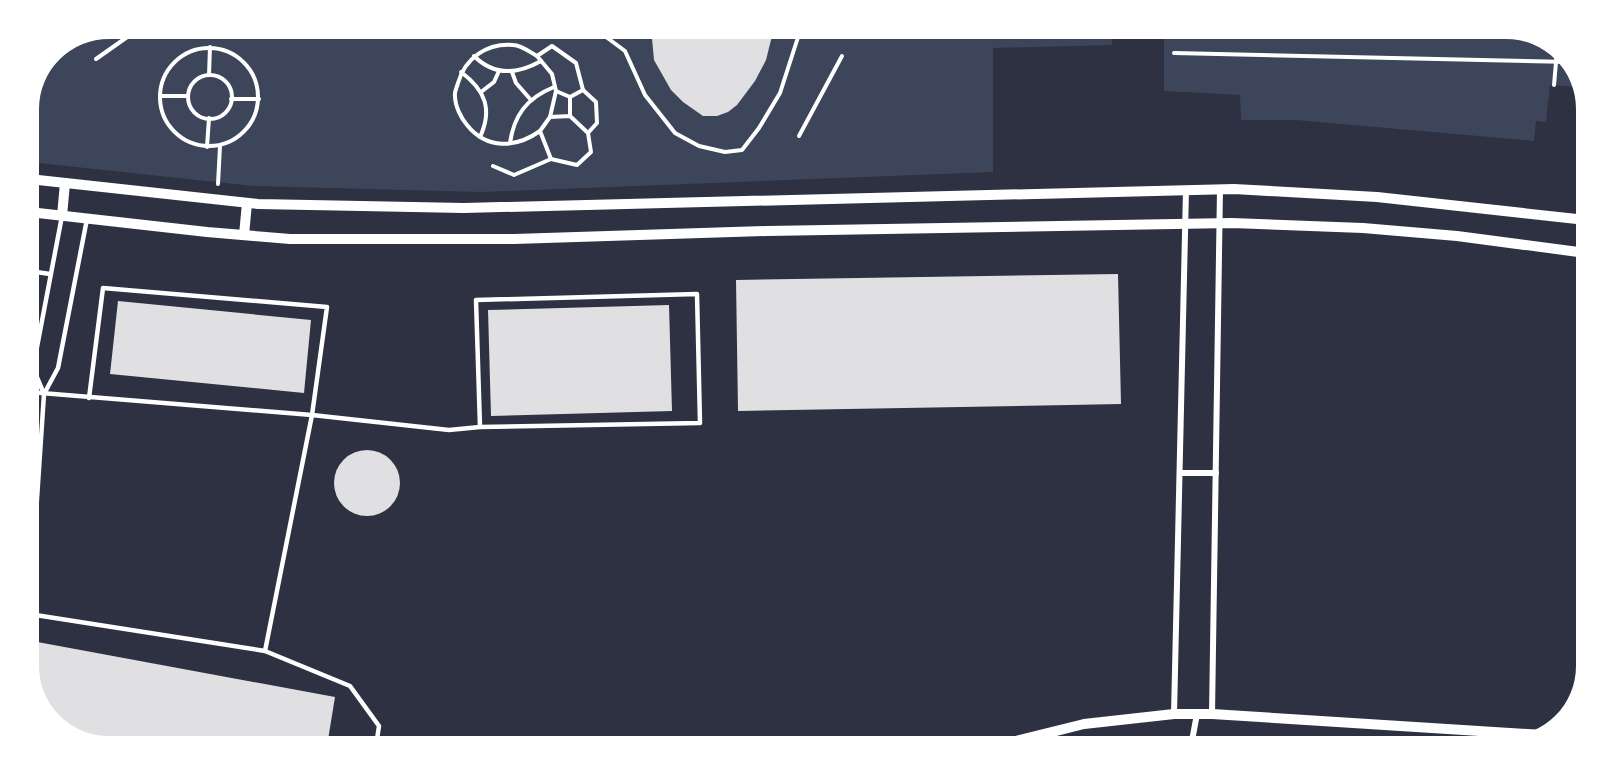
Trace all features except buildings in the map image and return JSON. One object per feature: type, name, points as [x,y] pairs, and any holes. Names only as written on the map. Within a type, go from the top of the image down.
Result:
[{"type":"street","points":[[39,180],[247,203],[464,208],[1220,189],[1377,197],[1576,219]]},
{"type":"street","points":[[62,216],[65,183]]},
{"type":"street","points":[[1212,714],[1220,189]]},
{"type":"street","points":[[1174,714],[1186,190]]},
{"type":"street","points":[[244,236],[247,203]]},
{"type":"street","points":[[39,213],[290,239],[514,239],[1185,222],[1363,228],[1457,236],[1576,252]]},
{"type":"street","points":[[1181,473],[1216,473]]},
{"type":"street","points":[[1046,736],[1084,724],[1174,714],[1212,714],[1524,734]]},
{"type":"street","points":[[1193,736],[1197,714]]},
{"type":"lane","points":[[39,335],[62,216]]},
{"type":"lane","points":[[39,467],[44,394],[58,369],[87,219]]},
{"type":"lane","points":[[39,272],[50,274]]},
{"type":"lane","points":[[89,398],[104,288],[327,307],[312,415],[265,651]]},
{"type":"lane","points":[[39,393],[312,415],[449,430],[480,427],[700,423],[697,294],[476,300],[480,427]]},
{"type":"lane","points":[[39,382],[44,394]]},
{"type":"lane","points":[[39,616],[265,651],[350,686],[379,726],[378,736]]},
{"type":"path","points":[[96,59],[124,39]]},
{"type":"path","points":[[609,39],[625,51],[645,94],[675,133],[699,146],[724,152],[742,150],[759,128],[780,93],[797,39]]},
{"type":"path","points":[[494,45],[516,45],[537,56],[552,74],[555,89],[550,117],[540,131],[527,140],[510,143],[492,143],[474,134],[460,118],[454,96],[461,72],[474,56],[494,45]]},
{"type":"path","points":[[537,56],[552,46],[576,63],[583,90],[596,102],[597,123],[588,133]]},
{"type":"path","points":[[209,75],[210,47]]},
{"type":"path","points":[[210,47],[224,50],[238,57],[250,68],[256,82],[259,99],[256,112],[243,134],[220,146],[207,147],[192,144],[168,125],[162,111],[160,96],[162,81],[169,68],[180,57],[193,50],[210,47]]},
{"type":"path","points":[[1174,53],[1557,62],[1554,85]]},
{"type":"path","points":[[474,56],[490,69],[512,72],[529,68],[541,61]]},
{"type":"path","points":[[799,136],[842,56]]},
{"type":"path","points":[[481,92],[494,82],[499,70]]},
{"type":"path","points":[[461,72],[472,80],[481,92],[486,106],[486,123],[480,137]]},
{"type":"path","points":[[512,72],[516,83],[531,100]]},
{"type":"path","points":[[209,75],[216,76],[228,84],[231,99],[226,111],[209,118],[203,117],[192,109],[188,96],[192,84],[197,79],[209,75]]},
{"type":"path","points":[[555,89],[570,97]]},
{"type":"path","points":[[510,143],[512,126],[521,111],[531,100],[555,89]]},
{"type":"path","points":[[570,97],[583,90]]},
{"type":"path","points":[[160,96],[188,96]]},
{"type":"path","points":[[570,97],[570,116]]},
{"type":"path","points":[[231,99],[259,99]]},
{"type":"path","points":[[493,166],[514,175],[551,159],[577,165],[591,152],[588,133],[570,116],[550,117]]},
{"type":"path","points":[[207,147],[209,118]]},
{"type":"path","points":[[540,131],[551,159]]},
{"type":"path","points":[[218,188],[220,146]]},
{"type":"shaded area","points":[[109,39],[1112,39],[1112,45],[993,48],[993,172],[481,192],[253,186],[39,163],[39,104],[44,82],[59,59],[70,51],[95,40]]},
{"type":"shaded area","points":[[1164,39],[1520,40],[1541,48],[1556,59],[1572,86],[1550,85],[1546,122],[1536,121],[1534,141],[1296,120],[1241,120],[1240,95],[1164,91]]}]
